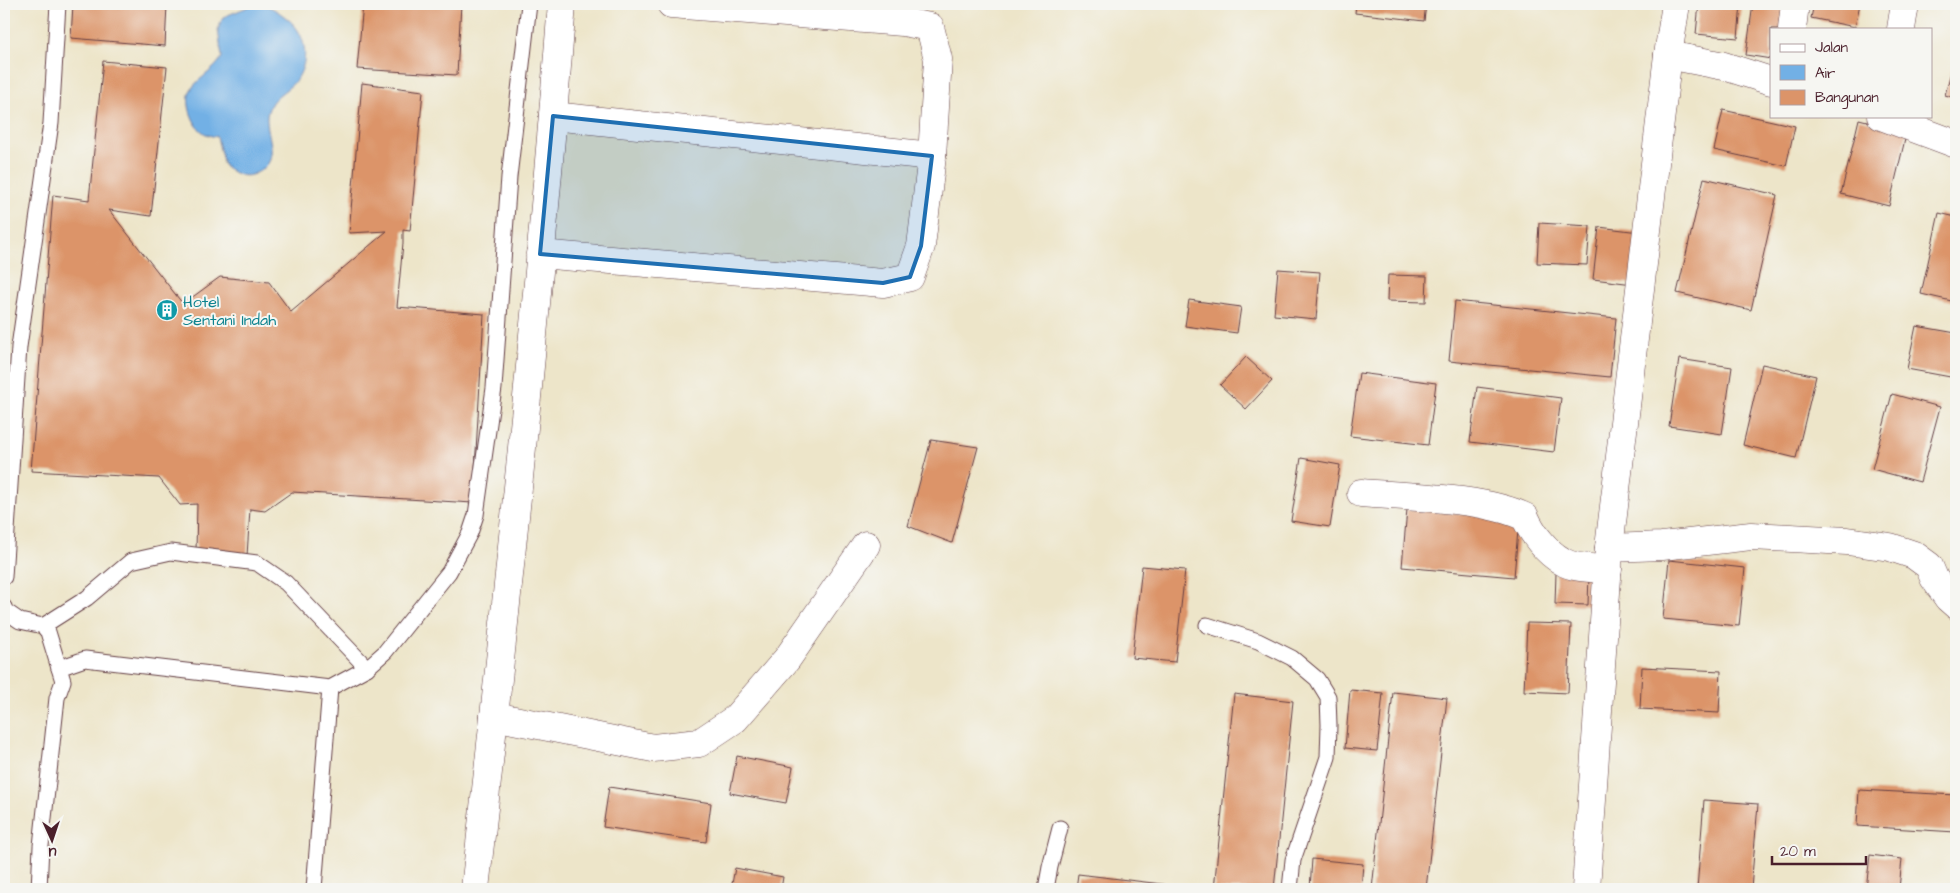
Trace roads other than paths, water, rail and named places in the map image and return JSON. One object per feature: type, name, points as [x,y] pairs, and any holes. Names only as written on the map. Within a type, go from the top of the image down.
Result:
[{"type":"street","points":[[475,889],[554,116],[562,4]]},
{"type":"street","points":[[540,254],[883,284],[910,277],[921,246],[932,156],[938,59],[930,27],[903,22],[671,4]]},
{"type":"street","points":[[1586,889],[1609,559],[1668,55],[1676,4]]},
{"type":"street","points":[[1792,28],[1795,4]]},
{"type":"street","points":[[1901,28],[1905,4]]},
{"type":"street","points":[[1668,55],[1724,66],[1770,81]]},
{"type":"street","points":[[554,116],[932,156]]},
{"type":"street","points":[[1886,118],[1956,144]]},
{"type":"street","points":[[1361,492],[1459,501],[1514,511],[1525,516],[1530,528],[1562,562],[1578,567],[1662,546],[1751,536],[1847,541],[1890,547],[1914,555],[1929,566],[1934,578],[1948,598],[1956,605]]},
{"type":"street","points":[[494,716],[653,748],[699,743],[735,719],[787,659],[866,545]]},
{"type":"lane","points":[[4,578],[19,347],[51,122],[58,4]]},
{"type":"lane","points":[[60,668],[85,659],[330,688],[367,668],[385,652],[449,572],[470,533],[476,515],[494,388],[509,177],[529,4]]},
{"type":"lane","points":[[43,626],[86,598],[131,561],[171,552],[257,563],[286,583],[367,668]]},
{"type":"lane","points":[[4,607],[4,610],[20,621],[43,626],[48,632],[63,681],[57,698],[41,846],[39,889]]},
{"type":"lane","points":[[1207,625],[1258,641],[1292,658],[1317,679],[1328,697],[1328,757],[1293,860],[1290,889]]},
{"type":"lane","points":[[314,889],[330,688]]},
{"type":"lane","points":[[1046,889],[1060,828]]},
{"type":"water","points":[[255,4],[265,5],[273,9],[295,26],[302,40],[305,56],[304,64],[297,79],[272,102],[268,111],[267,124],[271,147],[269,161],[258,172],[244,176],[236,174],[224,166],[217,137],[201,131],[193,120],[189,106],[189,93],[222,57],[218,30],[223,17]]},
{"type":"place","name":"Hotel Sentani Indah","points":[[167,310]]}]
